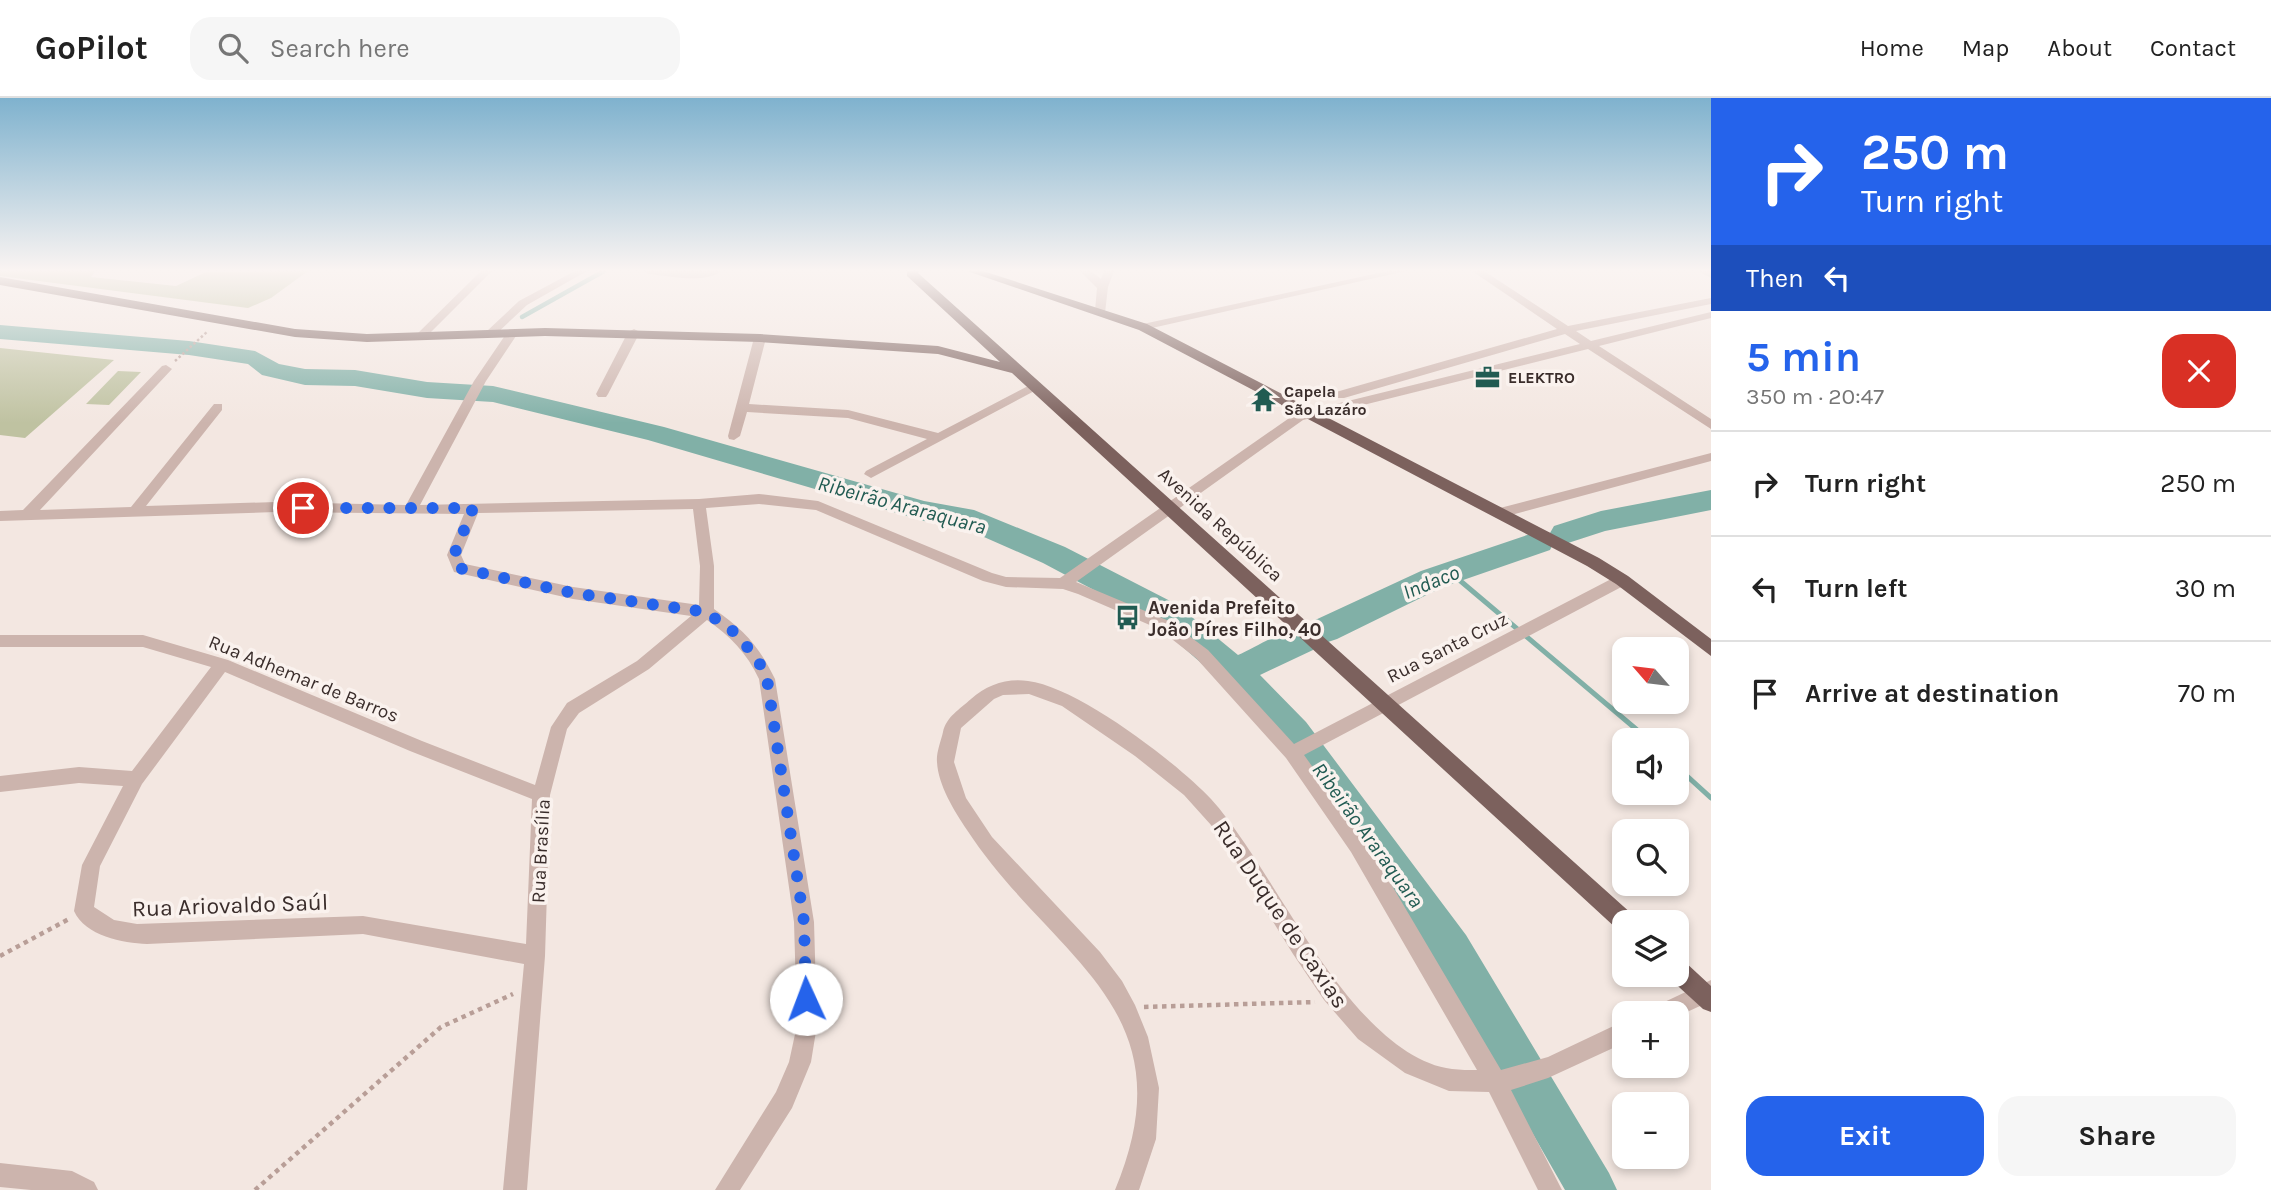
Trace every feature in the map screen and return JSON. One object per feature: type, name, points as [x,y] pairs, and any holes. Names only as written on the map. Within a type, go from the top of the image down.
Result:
[{"type":"main road","points":[[231,322],[295,333],[419,338],[512,333],[634,332],[760,338],[938,350],[1014,369]]},
{"type":"main road","name":"Avenida República","points":[[963,322],[1612,910]]},
{"type":"main road","points":[[1130,322],[1500,513],[1622,580],[1711,649]]},
{"type":"main road","points":[[938,350],[961,345],[972,331]]},
{"type":"main road","points":[[1689,980],[1708,995]]},
{"type":"street","points":[[419,338],[435,322]]},
{"type":"street","points":[[490,334],[503,322]]},
{"type":"street","points":[[1143,327],[1166,322]]},
{"type":"street","points":[[1559,322],[1711,425]]},
{"type":"street","points":[[1068,579],[1303,410],[1570,329],[1605,322]]},
{"type":"street","points":[[1303,410],[1683,322]]},
{"type":"street","points":[[602,394],[634,332]]},
{"type":"street","points":[[410,510],[480,381],[512,333]]},
{"type":"street","points":[[734,436],[744,408],[760,338]]},
{"type":"street","points":[[26,516],[166,369]]},
{"type":"street","points":[[871,474],[1034,388]]},
{"type":"street","points":[[135,511],[218,407]]},
{"type":"street","points":[[744,408],[848,414],[940,438]]},
{"type":"street","points":[[1500,513],[1711,457]]},
{"type":"street","points":[[0,516],[276,507],[410,510],[699,504],[759,499],[802,503],[837,514],[988,577],[1020,583],[1068,579],[1134,609],[1181,636],[1202,654],[1296,751],[1358,846],[1496,1082],[1550,1190]]},
{"type":"street","points":[[699,504],[707,566],[706,612]]},
{"type":"street","points":[[473,508],[454,555],[459,568],[467,572],[573,593],[706,612],[734,632],[757,658],[767,679],[804,922],[807,1025],[800,1062],[784,1100],[727,1190]]},
{"type":"street","name":"Rua Santa Cruz","points":[[1296,751],[1622,580]]},
{"type":"street","name":"Rua Brasília","points":[[515,1190],[535,956],[541,795],[565,716],[587,698],[643,665],[706,612]]},
{"type":"street","name":"Rua Adhemar de Barros","points":[[0,641],[143,641],[222,664],[416,746],[541,795]]},
{"type":"street","points":[[84,911],[91,865],[136,779],[222,664]]},
{"type":"street","name":"Rua Duque de Caxias","points":[[1127,1190],[1141,1153],[1148,1115],[1148,1072],[1136,1030],[1114,986],[976,833],[951,791],[945,769],[945,743],[956,720],[973,702],[994,691],[1023,687],[1047,690],[1074,704],[1127,741],[1184,787],[1214,815],[1239,848],[1336,1001],[1363,1029],[1401,1060],[1441,1079],[1496,1082],[1550,1069],[1612,1038]]},
{"type":"street","points":[[0,784],[79,775],[136,779]]},
{"type":"street","name":"Rua Ariovaldo Saúl","points":[[84,911],[101,927],[126,934],[363,925],[535,956]]},
{"type":"street","points":[[1689,1003],[1708,995]]},
{"type":"street","points":[[0,1175],[72,1183],[86,1190]]},
{"type":"path","points":[[166,369],[218,322]]},
{"type":"path","points":[[0,956],[84,911]]},
{"type":"path","points":[[255,1190],[442,1027],[531,986]]},
{"type":"path","points":[[1125,1007],[1336,1001]]},
{"type":"green space","points":[[0,348],[114,360],[25,438],[0,435]]},
{"type":"green space","points":[[118,371],[141,372],[109,405],[86,404]]},
{"type":"waterway","name":"Ribeirão Araraquara","points":[[0,332],[189,348],[255,358],[271,370],[305,377],[355,378],[427,390],[493,394],[654,433],[924,511],[964,517],[1054,555],[1165,613],[1235,672]]},
{"type":"waterway","name":"Indaco","points":[[1565,533],[1601,521],[1711,500]]},
{"type":"waterway","name":"Indaco","points":[[1325,630],[1432,579],[1539,542]]},
{"type":"waterway","points":[[1451,573],[1635,728]]},
{"type":"waterway","name":"Indaco","points":[[1235,672],[1301,641]]},
{"type":"waterway","name":"Ribeirão Araraquara","points":[[1235,672],[1293,733],[1451,950],[1592,1190]]},
{"type":"waterway","points":[[1689,778],[1711,798]]},
{"type":"place","name":"ELEKTRO","points":[[1488,377]]},
{"type":"place","name":"Capela São Lazáro","points":[[1264,400]]},
{"type":"place","name":"Avenida Prefeito João Píres Filho, 40","points":[[1128,618]]},
{"type":"route","points":[[303,508],[473,508],[454,555],[459,568],[467,572],[573,593],[706,612],[734,632],[757,658],[767,679],[804,922],[806,999]]}]
